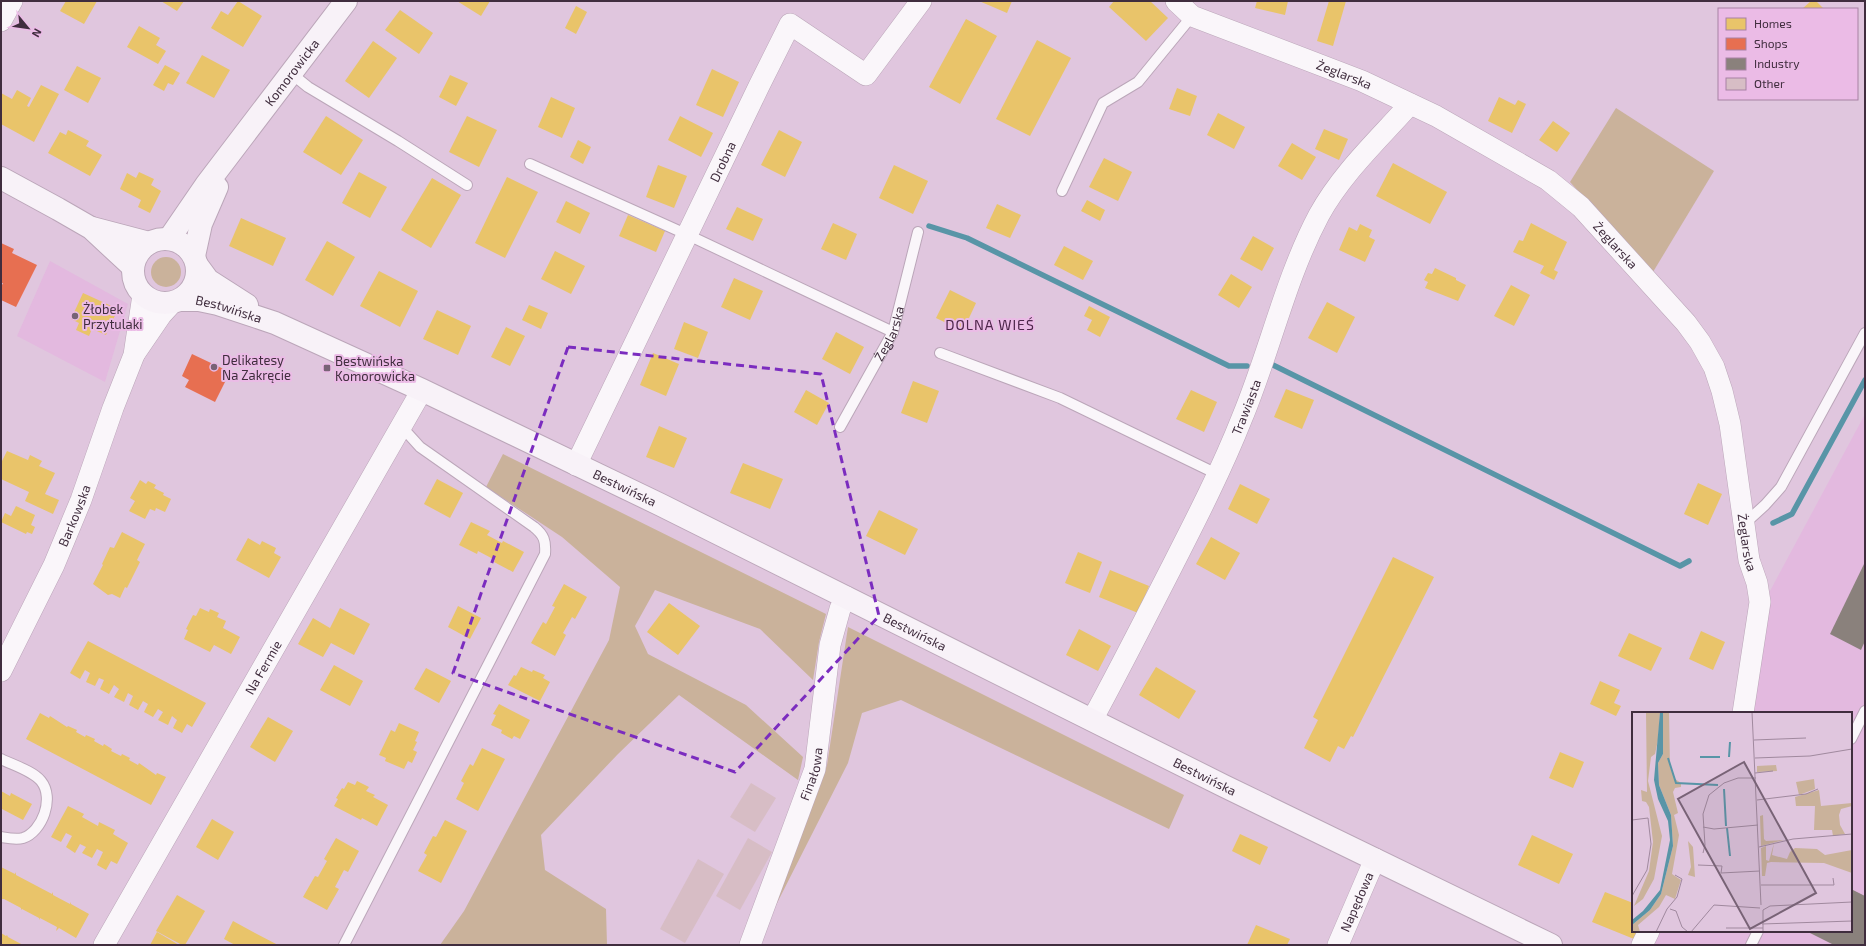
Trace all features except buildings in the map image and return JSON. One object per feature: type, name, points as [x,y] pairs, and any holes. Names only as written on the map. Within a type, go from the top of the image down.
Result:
[{"type":"street","points":[[1,21],[12,1]]},
{"type":"street","name":"Komorowicka","points":[[159,241],[238,144],[346,1]]},
{"type":"street","name":"Drobna","points":[[576,465],[790,24],[866,75],[921,1]]},
{"type":"street","name":"Żeglarska","points":[[1176,1],[1192,16],[1362,82],[1436,116],[1516,160],[1564,192],[1581,207],[1686,323],[1700,342],[1714,367],[1722,391],[1730,424],[1749,560],[1757,583],[1760,602],[1743,712]]},
{"type":"street","name":"Trawiasta","points":[[1092,720],[1191,528],[1242,419],[1276,318],[1303,250],[1320,214],[1340,182],[1410,104]]},
{"type":"street","name":"Komorowicka","points":[[196,261],[201,224],[215,190],[238,144]]},
{"type":"street","points":[[1,178],[91,228],[133,267]]},
{"type":"street","points":[[91,228],[183,245],[196,261],[198,276],[195,285],[189,294],[176,302],[161,304],[151,301],[136,287],[133,278],[133,267],[138,253],[159,241]]},
{"type":"street","name":"Bestwińska","points":[[196,261],[208,280],[276,323]]},
{"type":"street","name":"Barkowska","points":[[134,355],[143,295]]},
{"type":"street","name":"Bestwińska","points":[[176,302],[199,300],[218,304],[276,323],[422,390],[846,597],[1092,720],[1551,945]]},
{"type":"street","name":"Barkowska","points":[[1,671],[54,565],[82,500],[113,408],[134,355],[161,315],[176,302]]},
{"type":"street","name":"Na Fermie","points":[[104,945],[422,390]]},
{"type":"street","name":"Finałowa","points":[[750,945],[815,769],[830,645],[840,609],[846,597]]},
{"type":"street","name":"Napędowa","points":[[1338,945],[1375,859]]},
{"type":"street","points":[[1642,945],[1648,932]]},
{"type":"lane","points":[[1062,191],[1103,103],[1138,82],[1192,16]]},
{"type":"lane","points":[[292,74],[308,87],[398,141],[467,185]]},
{"type":"lane","points":[[530,164],[688,235],[893,332]]},
{"type":"lane","name":"Żeglarska","points":[[840,427],[893,332],[918,232]]},
{"type":"lane","points":[[1743,524],[1765,505],[1781,487],[1865,333]]},
{"type":"lane","points":[[940,352],[1060,398],[1217,474]]},
{"type":"lane","points":[[344,945],[545,554],[546,542],[541,533],[420,447],[401,426]]},
{"type":"lane","points":[[1852,738],[1861,731],[1865,710]]},
{"type":"lane","points":[[1,759],[37,777],[43,783],[47,798],[47,810],[35,832],[21,839],[1,837]]},
{"type":"lane","points":[[1751,945],[1758,932]]},
{"type":"highlighted area","points":[[568,347],[821,374],[879,616],[735,772],[453,673]]},
{"type":"shaded area","points":[[1616,108],[1714,171],[1653,272],[1570,182]]},
{"type":"shaded area","points":[[166,257],[177,261],[181,272],[177,283],[166,287],[155,283],[151,272],[155,261]]},
{"type":"shaded area","name":"Żłobek Przytulaki","points":[[50,261],[128,304],[105,382],[17,336]]},
{"type":"shaded area","points":[[1865,414],[1865,945],[1651,945],[1658,932],[1852,932],[1852,712],[1751,712],[1770,591]]},
{"type":"shaded area","points":[[503,454],[826,614],[819,642],[813,680],[760,629],[655,590],[635,626],[648,654],[746,705],[803,757],[798,780],[679,695],[618,754],[541,835],[545,870],[606,909],[607,945],[440,945],[464,911],[609,640],[620,587],[562,537],[486,487]]},
{"type":"shaded area","points":[[848,627],[1184,795],[1169,829],[901,700],[862,713],[848,763],[771,915],[827,765]]},
{"type":"waterway","points":[[929,226],[967,238],[1229,366],[1247,366]]},
{"type":"waterway","points":[[1273,365],[1680,566],[1689,561]]},
{"type":"waterway","points":[[1773,523],[1792,514],[1865,380]]},
{"type":"place","name":"Żłobek Przytulaki","points":[[75,316]]},
{"type":"place","name":"Delikatesy Na Zakręcie","points":[[214,367]]},
{"type":"place","name":"Bestwińska Komorowicka","points":[[327,368]]},
{"type":"district","name":"DOLNA WIEŚ","points":[[990,324]]}]
